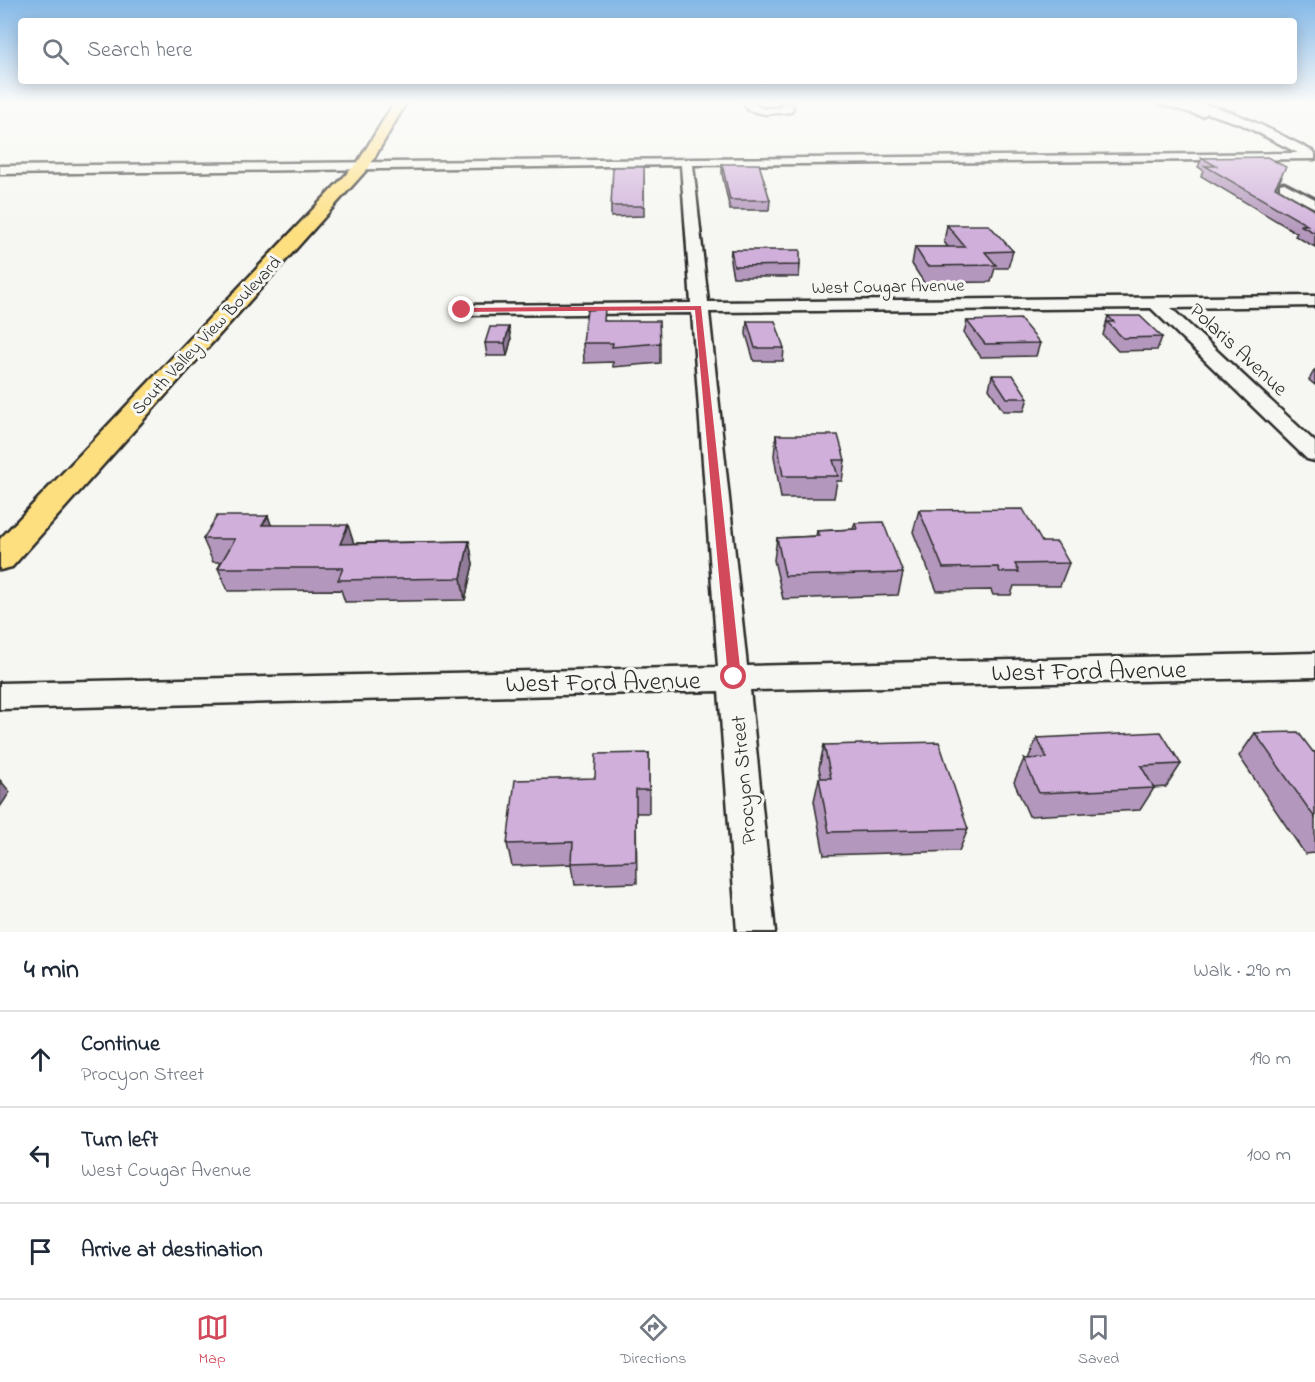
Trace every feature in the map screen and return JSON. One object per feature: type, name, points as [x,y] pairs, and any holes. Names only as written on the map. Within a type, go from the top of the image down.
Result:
[{"type":"main road","name":"South Valley View Boulevard","points":[[0,559],[364,164],[374,146]]},
{"type":"street","points":[[1294,146],[1315,156]]},
{"type":"street","points":[[0,170],[364,164],[1315,156]]},
{"type":"street","name":"Procyon Street","points":[[687,161],[756,932]]},
{"type":"street","points":[[1284,187],[1315,204]]},
{"type":"street","name":"West Cougar Avenue","points":[[462,310],[1315,301]]},
{"type":"street","name":"Polaris Avenue","points":[[1156,303],[1315,454]]},
{"type":"street","name":"West Ford Avenue","points":[[0,696],[1315,665]]},
{"type":"building","points":[[1267,157],[1286,167],[1275,187],[1315,210],[1315,233],[1300,225],[1307,225],[1205,166],[1216,166],[1202,158]]},
{"type":"building","points":[[722,164],[759,164],[770,200],[730,200]]},
{"type":"building","points":[[613,167],[644,167],[644,206],[611,206]]},
{"type":"building","points":[[947,225],[989,225],[1013,251],[985,252],[996,265],[927,266],[915,247],[965,247]]},
{"type":"building","points":[[731,250],[800,250],[800,265],[734,266]]},
{"type":"building","points":[[605,309],[604,321],[659,321],[660,343],[612,347],[613,343],[583,343],[587,310]]},
{"type":"building","points":[[1108,316],[1140,316],[1162,337],[1123,338],[1107,322],[1114,322]]},
{"type":"building","points":[[1020,319],[1040,343],[985,344],[967,321]]},
{"type":"building","points":[[747,321],[775,321],[784,348],[755,348]]},
{"type":"building","points":[[490,327],[509,327],[505,343],[485,343]]},
{"type":"building","points":[[992,375],[1013,375],[1028,398],[1007,398]]},
{"type":"building","points":[[776,435],[838,435],[845,460],[833,460],[838,476],[783,476]]},
{"type":"building","points":[[1023,509],[1042,542],[1057,542],[1069,563],[1015,564],[1019,572],[1000,572],[998,567],[943,568],[919,510]]},
{"type":"building","points":[[217,516],[268,516],[262,525],[348,525],[340,544],[469,541],[461,578],[338,580],[343,568],[218,568],[235,539],[203,539]]},
{"type":"building","points":[[883,522],[903,573],[785,576],[777,538],[819,536],[817,531],[857,529],[855,523]]},
{"type":"building","points":[[1161,732],[1181,764],[1141,766],[1154,788],[1039,793],[1024,759],[1047,758],[1037,738]]},
{"type":"building","points":[[1298,732],[1315,752],[1315,818],[1255,733]]},
{"type":"building","points":[[939,742],[968,829],[829,832],[819,778],[831,778],[824,745]]},
{"type":"building","points":[[649,753],[649,790],[636,790],[636,861],[572,863],[573,842],[507,844],[515,780],[595,778],[596,754]]},
{"type":"route","points":[[462,310],[699,308],[734,677]]}]
